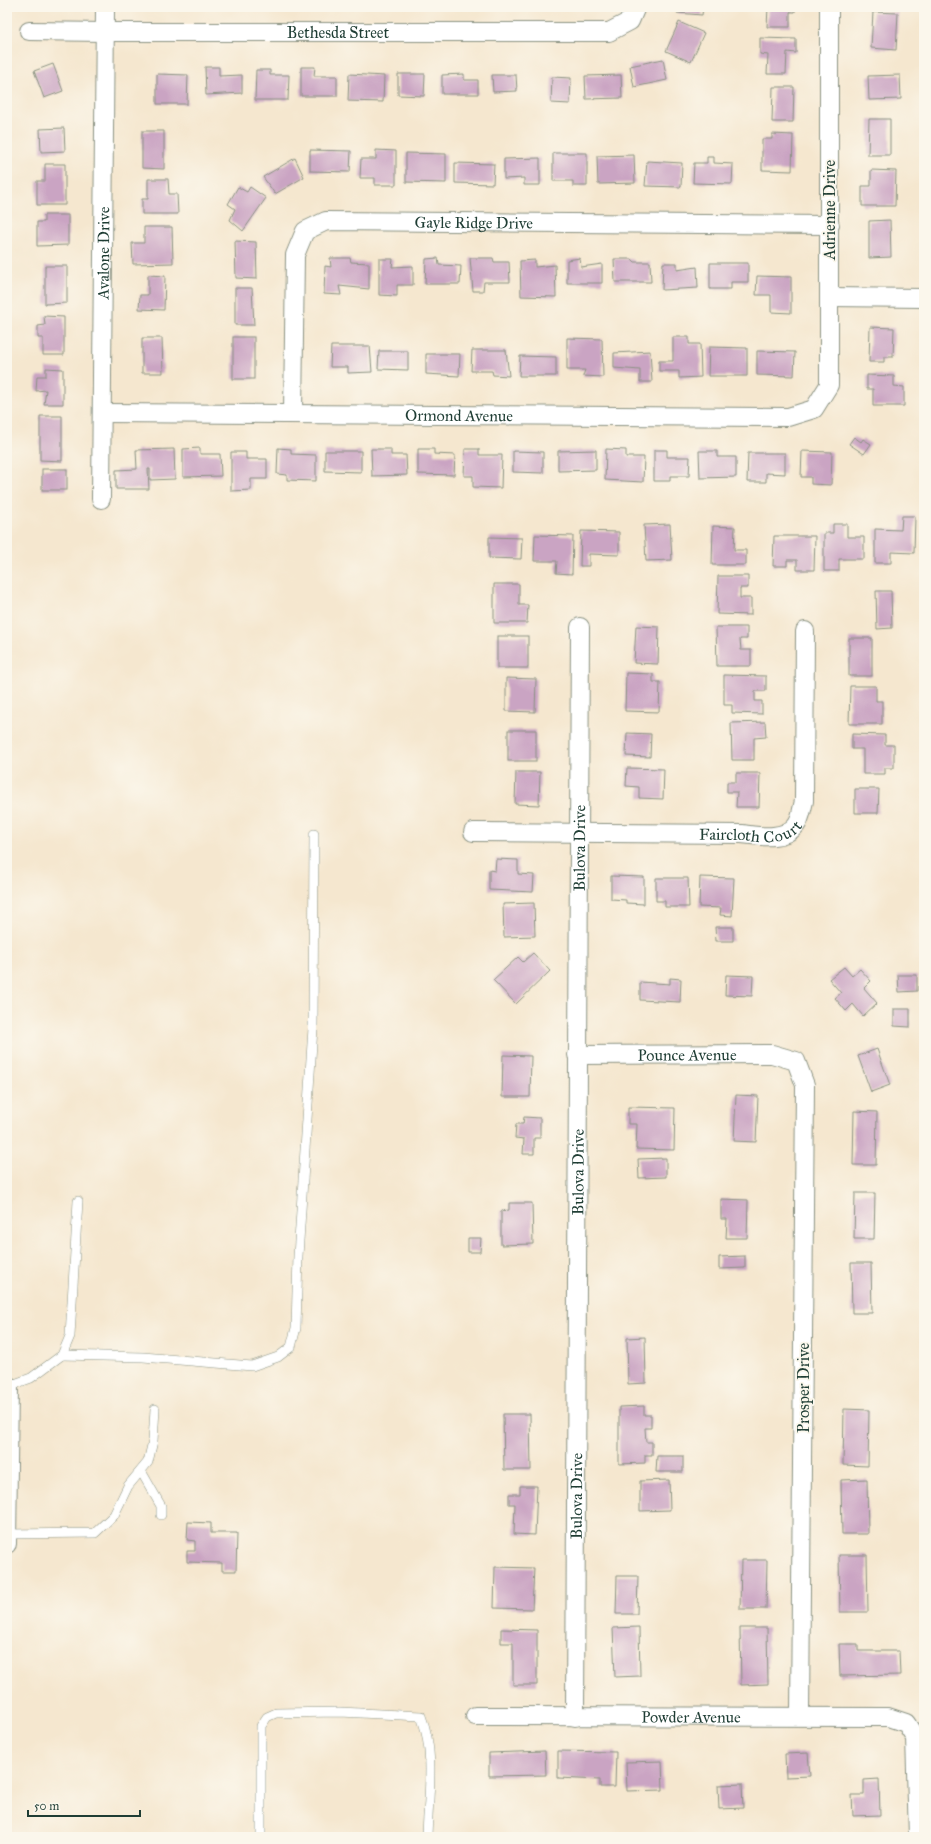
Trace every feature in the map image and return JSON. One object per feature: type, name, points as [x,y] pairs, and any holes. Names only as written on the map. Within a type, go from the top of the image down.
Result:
[{"type":"street","name":"Avalone Drive","points":[[101,499],[105,7]]},
{"type":"street","name":"Bethesda Street","points":[[29,31],[609,32],[630,21],[636,7]]},
{"type":"street","name":"Adrienne Drive","points":[[814,409],[829,386],[829,7]]},
{"type":"street","name":"Gayle Ridge Drive","points":[[293,414],[295,255],[305,231],[326,221],[830,225]]},
{"type":"street","points":[[829,297],[924,298]]},
{"type":"street","name":"Ormond Avenue","points":[[102,413],[788,417],[814,409]]},
{"type":"street","name":"Bulova Drive","points":[[575,1717],[580,627]]},
{"type":"street","name":"Faircloth Court","points":[[473,832],[742,834],[766,836],[784,834],[796,826],[801,815],[804,801],[805,631]]},
{"type":"street","name":"Pounce Avenue","points":[[577,1055],[772,1054],[796,1061]]},
{"type":"street","name":"Prosper Drive","points":[[796,1061],[805,1085],[800,1716]]},
{"type":"street","points":[[7,1544],[8,1386]]},
{"type":"street","name":"Powder Avenue","points":[[475,1716],[888,1717],[906,1723],[915,1737],[918,1837]]},
{"type":"lane","points":[[62,1355],[143,1357],[252,1366],[278,1357],[291,1347],[296,1328],[298,1256],[313,1028],[314,834]]},
{"type":"lane","points":[[8,1386],[31,1378],[62,1355],[70,1336],[78,1201]]},
{"type":"lane","points":[[7,1534],[95,1533],[114,1515],[128,1486],[148,1462],[153,1441],[155,1409]]},
{"type":"lane","points":[[141,1471],[161,1506],[161,1515]]},
{"type":"lane","points":[[261,1837],[261,1726],[267,1717],[276,1713],[340,1712],[421,1716],[427,1731],[430,1748],[427,1837]]},
{"type":"building","points":[[678,7],[703,7],[702,15],[677,13]]},
{"type":"building","points":[[768,7],[795,7],[795,12],[790,12],[790,27],[767,27]]},
{"type":"building","points":[[873,12],[898,13],[896,50],[871,48]]},
{"type":"building","points":[[679,22],[704,33],[691,62],[666,51]]},
{"type":"building","points":[[760,38],[796,39],[796,53],[787,52],[786,74],[767,74],[768,55],[760,54]]},
{"type":"building","points":[[663,59],[667,80],[634,87],[630,66]]},
{"type":"building","points":[[53,64],[63,91],[44,98],[34,71]]},
{"type":"building","points":[[205,67],[219,67],[219,76],[242,75],[242,93],[206,95]]},
{"type":"building","points":[[301,67],[315,67],[314,76],[337,76],[337,96],[301,96]]},
{"type":"building","points":[[256,70],[270,70],[270,75],[289,75],[288,100],[255,100]]},
{"type":"building","points":[[157,74],[188,75],[187,104],[157,104]]},
{"type":"building","points":[[349,74],[384,76],[383,102],[348,101]]},
{"type":"building","points":[[398,74],[425,74],[424,96],[398,95]]},
{"type":"building","points":[[464,74],[464,80],[478,80],[478,94],[442,94],[442,75]]},
{"type":"building","points":[[492,75],[516,75],[517,91],[493,92]]},
{"type":"building","points":[[621,75],[622,98],[586,99],[585,76]]},
{"type":"building","points":[[900,75],[901,99],[869,100],[868,76]]},
{"type":"building","points":[[552,77],[571,78],[570,104],[551,103]]},
{"type":"building","points":[[773,87],[794,87],[793,122],[772,122]]},
{"type":"building","points":[[869,119],[890,119],[890,155],[868,155]]},
{"type":"building","points":[[64,128],[65,151],[41,152],[40,129]]},
{"type":"building","points":[[142,131],[164,131],[164,169],[142,168]]},
{"type":"building","points":[[772,134],[793,135],[792,171],[762,170],[762,139],[772,139]]},
{"type":"building","points":[[310,150],[351,151],[350,172],[310,171]]},
{"type":"building","points":[[376,150],[396,151],[396,185],[375,185],[375,178],[360,178],[361,159],[376,159]]},
{"type":"building","points":[[406,153],[446,154],[446,183],[406,182]]},
{"type":"building","points":[[553,153],[587,153],[587,186],[573,186],[573,181],[553,181]]},
{"type":"building","points":[[634,155],[635,183],[598,184],[597,156]]},
{"type":"building","points":[[707,157],[714,157],[714,163],[733,164],[732,184],[693,183],[694,163],[707,163]]},
{"type":"building","points":[[295,158],[304,177],[275,194],[263,177]]},
{"type":"building","points":[[540,158],[540,185],[524,185],[524,178],[504,179],[504,159]]},
{"type":"building","points":[[647,161],[682,163],[681,187],[645,186]]},
{"type":"building","points":[[455,163],[494,164],[493,184],[455,183]]},
{"type":"building","points":[[45,164],[65,164],[65,205],[37,205],[37,181],[45,181]]},
{"type":"building","points":[[871,170],[896,171],[895,206],[862,206],[862,186],[871,186]]},
{"type":"building","points":[[148,179],[168,179],[169,194],[177,194],[178,214],[142,214],[142,199],[148,199]]},
{"type":"building","points":[[238,187],[247,192],[250,187],[266,198],[243,231],[230,220],[235,209],[228,204]]},
{"type":"building","points":[[44,215],[68,215],[68,245],[37,246],[37,222],[44,222]]},
{"type":"building","points":[[890,220],[891,257],[869,258],[869,221]]},
{"type":"building","points":[[144,227],[172,227],[173,263],[133,264],[132,243],[144,243]]},
{"type":"building","points":[[235,241],[256,242],[257,279],[236,278]]},
{"type":"building","points":[[330,258],[350,258],[351,262],[369,263],[369,289],[339,286],[341,295],[324,294],[325,266],[331,267]]},
{"type":"building","points":[[438,258],[439,265],[461,266],[460,284],[425,284],[426,259]]},
{"type":"building","points":[[470,258],[493,258],[494,262],[509,262],[510,282],[484,282],[483,291],[473,291]]},
{"type":"building","points":[[580,258],[581,267],[602,264],[602,283],[567,283],[567,260]]},
{"type":"building","points":[[379,259],[393,259],[392,267],[413,266],[413,285],[397,285],[397,296],[379,295]]},
{"type":"building","points":[[614,259],[632,259],[635,262],[650,262],[651,282],[615,282]]},
{"type":"building","points":[[535,260],[535,267],[555,265],[556,297],[521,296],[520,261]]},
{"type":"building","points":[[663,263],[677,263],[677,270],[697,267],[698,288],[662,290]]},
{"type":"building","points":[[710,263],[748,263],[748,282],[731,282],[731,289],[710,289]]},
{"type":"building","points":[[45,266],[67,266],[67,303],[45,304]]},
{"type":"building","points":[[148,275],[165,276],[164,310],[139,309],[140,295],[148,295]]},
{"type":"building","points":[[757,276],[791,277],[791,313],[771,312],[771,295],[756,295]]},
{"type":"building","points":[[235,288],[252,288],[254,325],[235,325]]},
{"type":"building","points":[[44,316],[64,317],[64,355],[43,355],[43,338],[38,338],[38,326],[45,325]]},
{"type":"building","points":[[870,327],[894,328],[893,357],[884,357],[884,362],[869,362]]},
{"type":"building","points":[[233,337],[254,337],[254,379],[233,379]]},
{"type":"building","points":[[673,337],[689,337],[689,344],[700,344],[701,377],[679,378],[679,371],[659,371],[659,361],[673,361]]},
{"type":"building","points":[[142,338],[162,338],[163,373],[142,373]]},
{"type":"building","points":[[567,338],[602,339],[603,377],[583,376],[585,370],[567,370]]},
{"type":"building","points":[[331,346],[370,346],[372,372],[348,373],[348,367],[330,367]]},
{"type":"building","points":[[709,347],[747,348],[747,376],[708,376]]},
{"type":"building","points":[[472,350],[506,350],[509,376],[493,375],[492,371],[471,371]]},
{"type":"building","points":[[379,351],[408,351],[408,370],[378,369]]},
{"type":"building","points":[[650,351],[652,382],[640,382],[640,370],[614,368],[614,353]]},
{"type":"building","points":[[757,351],[795,352],[794,376],[757,375]]},
{"type":"building","points":[[426,354],[460,354],[459,376],[426,374]]},
{"type":"building","points":[[520,356],[556,357],[556,376],[519,376]]},
{"type":"building","points":[[46,368],[63,369],[63,404],[44,404],[46,390],[36,391],[37,376],[46,376]]},
{"type":"building","points":[[867,375],[894,376],[894,386],[904,387],[904,406],[873,406],[873,389],[867,389]]},
{"type":"building","points":[[40,416],[62,416],[62,461],[40,460]]},
{"type":"building","points":[[854,437],[861,442],[863,439],[871,444],[864,454],[849,444]]},
{"type":"building","points":[[200,448],[200,454],[220,454],[221,476],[183,477],[183,449]]},
{"type":"building","points":[[278,448],[291,449],[291,454],[316,455],[316,481],[287,480],[287,475],[277,474]]},
{"type":"building","points":[[174,449],[175,479],[150,480],[150,469],[148,469],[149,489],[116,489],[116,470],[137,469],[136,450]]},
{"type":"building","points":[[371,449],[391,449],[391,455],[406,455],[407,475],[372,476]]},
{"type":"building","points":[[418,449],[434,449],[434,454],[455,455],[454,475],[418,474]]},
{"type":"building","points":[[465,449],[479,449],[479,455],[502,455],[501,488],[473,487],[473,476],[464,476]]},
{"type":"building","points":[[606,449],[626,450],[626,457],[644,457],[643,482],[605,480]]},
{"type":"building","points":[[596,450],[596,470],[558,471],[558,451]]},
{"type":"building","points":[[654,450],[667,450],[667,457],[690,457],[689,476],[670,476],[670,481],[654,481]]},
{"type":"building","points":[[325,451],[361,451],[361,472],[325,471]]},
{"type":"building","points":[[513,451],[543,452],[543,473],[513,472]]},
{"type":"building","points":[[699,451],[717,451],[717,457],[736,457],[736,477],[700,478]]},
{"type":"building","points":[[802,451],[832,452],[831,485],[811,484],[811,477],[801,477]]},
{"type":"building","points":[[231,452],[246,452],[246,459],[267,459],[267,479],[251,479],[251,490],[231,491]]},
{"type":"building","points":[[748,453],[785,453],[785,474],[766,473],[766,482],[747,482]]},
{"type":"building","points":[[42,469],[67,469],[67,490],[42,490]]},
{"type":"building","points":[[902,516],[915,516],[914,553],[891,552],[891,563],[875,563],[875,529],[901,530]]},
{"type":"building","points":[[670,524],[672,560],[646,561],[644,525]]},
{"type":"building","points":[[833,524],[847,524],[847,537],[864,537],[864,559],[839,559],[839,571],[824,571],[824,533],[833,533]]},
{"type":"building","points":[[713,526],[735,527],[734,550],[746,550],[746,565],[712,565]]},
{"type":"building","points":[[581,531],[619,532],[619,555],[589,554],[589,566],[580,566]]},
{"type":"building","points":[[535,535],[573,536],[572,574],[556,573],[557,561],[534,561]]},
{"type":"building","points":[[774,536],[815,536],[814,570],[797,570],[797,560],[787,560],[787,566],[773,566]]},
{"type":"building","points":[[489,537],[522,538],[521,559],[489,558]]},
{"type":"building","points":[[718,576],[748,576],[748,588],[740,588],[740,598],[751,598],[751,615],[717,614]]},
{"type":"building","points":[[494,584],[519,584],[519,605],[528,605],[527,623],[494,623]]},
{"type":"building","points":[[876,591],[891,591],[892,628],[877,629]]},
{"type":"building","points":[[636,626],[659,627],[658,664],[634,663]]},
{"type":"building","points":[[716,627],[747,627],[747,639],[740,639],[741,650],[751,650],[751,666],[717,666]]},
{"type":"building","points":[[497,636],[528,636],[528,668],[497,668]]},
{"type":"building","points":[[849,638],[872,638],[872,676],[849,676]]},
{"type":"building","points":[[626,673],[653,674],[653,682],[660,682],[659,712],[625,711]]},
{"type":"building","points":[[724,675],[766,676],[766,691],[755,691],[755,701],[762,701],[762,714],[732,713],[732,705],[724,705]]},
{"type":"building","points":[[506,678],[536,679],[535,712],[506,711]]},
{"type":"building","points":[[850,686],[876,686],[876,701],[882,701],[882,724],[849,724]]},
{"type":"building","points":[[765,722],[766,737],[754,738],[754,760],[732,760],[731,723]]},
{"type":"building","points":[[508,730],[536,730],[536,761],[508,761]]},
{"type":"building","points":[[627,733],[651,734],[650,757],[626,756]]},
{"type":"building","points":[[852,734],[885,735],[885,745],[894,745],[894,768],[885,768],[885,774],[863,774],[863,749],[852,749]]},
{"type":"building","points":[[627,768],[664,769],[663,799],[639,798],[639,787],[626,786]]},
{"type":"building","points":[[516,772],[540,772],[539,805],[515,804]]},
{"type":"building","points":[[736,773],[760,773],[759,807],[736,807],[737,792],[727,792],[727,782],[736,782]]},
{"type":"building","points":[[855,789],[879,789],[878,813],[855,813]]},
{"type":"building","points":[[496,859],[518,860],[518,874],[534,875],[533,892],[489,890],[489,870],[495,871]]},
{"type":"building","points":[[611,876],[644,877],[644,904],[626,903],[626,900],[611,899]]},
{"type":"building","points":[[700,877],[734,878],[732,916],[720,915],[721,908],[699,907]]},
{"type":"building","points":[[656,878],[688,878],[689,907],[665,907],[665,901],[656,901]]},
{"type":"building","points":[[534,903],[535,936],[504,937],[503,904]]},
{"type":"building","points":[[715,927],[733,927],[733,941],[716,941]]},
{"type":"building","points":[[533,953],[550,971],[516,1004],[493,980],[518,957],[523,962]]},
{"type":"building","points":[[844,967],[852,976],[860,969],[871,981],[864,988],[877,1003],[863,1016],[853,1004],[846,1011],[835,998],[841,993],[829,979]]},
{"type":"building","points":[[726,975],[753,976],[752,996],[725,995]]},
{"type":"building","points":[[898,975],[917,975],[917,991],[899,992]]},
{"type":"building","points":[[670,978],[681,979],[680,1002],[640,1000],[640,982],[670,984]]},
{"type":"building","points":[[894,1009],[910,1009],[910,1027],[894,1026]]},
{"type":"building","points":[[877,1049],[890,1085],[871,1092],[858,1056]]},
{"type":"building","points":[[503,1055],[531,1056],[530,1097],[502,1097]]},
{"type":"building","points":[[736,1095],[758,1096],[756,1142],[734,1141]]},
{"type":"building","points":[[628,1107],[675,1108],[674,1150],[636,1149],[637,1124],[628,1124]]},
{"type":"building","points":[[854,1111],[877,1112],[876,1165],[853,1165]]},
{"type":"building","points":[[524,1117],[540,1118],[540,1138],[534,1138],[534,1154],[523,1154],[524,1139],[515,1138],[516,1124],[523,1124]]},
{"type":"building","points":[[666,1158],[666,1177],[639,1178],[638,1159]]},
{"type":"building","points":[[855,1193],[875,1193],[874,1239],[854,1239]]},
{"type":"building","points":[[721,1199],[748,1200],[747,1238],[726,1238],[727,1219],[721,1219]]},
{"type":"building","points":[[509,1203],[532,1203],[533,1244],[501,1245],[501,1211],[509,1210]]},
{"type":"building","points":[[468,1238],[481,1238],[480,1252],[468,1252]]},
{"type":"building","points":[[745,1256],[745,1268],[719,1269],[719,1257]]},
{"type":"building","points":[[851,1263],[871,1263],[872,1313],[852,1313]]},
{"type":"building","points":[[645,1337],[646,1383],[628,1384],[627,1338]]},
{"type":"building","points":[[644,1406],[644,1415],[651,1415],[651,1428],[645,1428],[646,1442],[652,1442],[652,1455],[645,1455],[645,1463],[619,1464],[619,1407]]},
{"type":"building","points":[[844,1409],[869,1410],[868,1466],[843,1465]]},
{"type":"building","points":[[503,1414],[530,1414],[531,1470],[504,1470]]},
{"type":"building","points":[[657,1456],[683,1456],[683,1472],[656,1472]]},
{"type":"building","points":[[867,1479],[868,1534],[842,1534],[841,1480]]},
{"type":"building","points":[[669,1480],[670,1510],[640,1511],[640,1481]]},
{"type":"building","points":[[520,1486],[537,1486],[535,1535],[514,1534],[515,1504],[509,1504],[509,1494],[520,1494]]},
{"type":"building","points":[[188,1522],[211,1523],[211,1533],[237,1533],[236,1571],[222,1571],[222,1563],[187,1562],[187,1551],[195,1551],[195,1541],[187,1540]]},
{"type":"building","points":[[839,1555],[867,1555],[868,1612],[840,1612]]},
{"type":"building","points":[[741,1560],[767,1560],[766,1609],[740,1609]]},
{"type":"building","points":[[495,1567],[534,1568],[532,1609],[494,1608]]},
{"type":"building","points":[[617,1576],[638,1576],[637,1614],[616,1614]]},
{"type":"building","points":[[639,1627],[640,1676],[615,1677],[613,1628]]},
{"type":"building","points":[[740,1628],[767,1628],[768,1684],[741,1685]]},
{"type":"building","points":[[501,1629],[537,1630],[537,1685],[513,1685],[513,1643],[501,1643]]},
{"type":"building","points":[[839,1644],[858,1644],[858,1651],[899,1651],[900,1675],[840,1676]]},
{"type":"building","points":[[545,1751],[546,1775],[489,1776],[489,1753]]},
{"type":"building","points":[[558,1751],[616,1752],[615,1787],[600,1787],[600,1780],[558,1778]]},
{"type":"building","points":[[808,1753],[810,1776],[786,1777],[785,1754]]},
{"type":"building","points":[[662,1761],[663,1790],[627,1791],[626,1762]]},
{"type":"building","points":[[879,1779],[880,1815],[853,1816],[852,1795],[864,1795],[864,1780]]},
{"type":"building","points":[[742,1784],[743,1808],[719,1809],[718,1785]]}]
